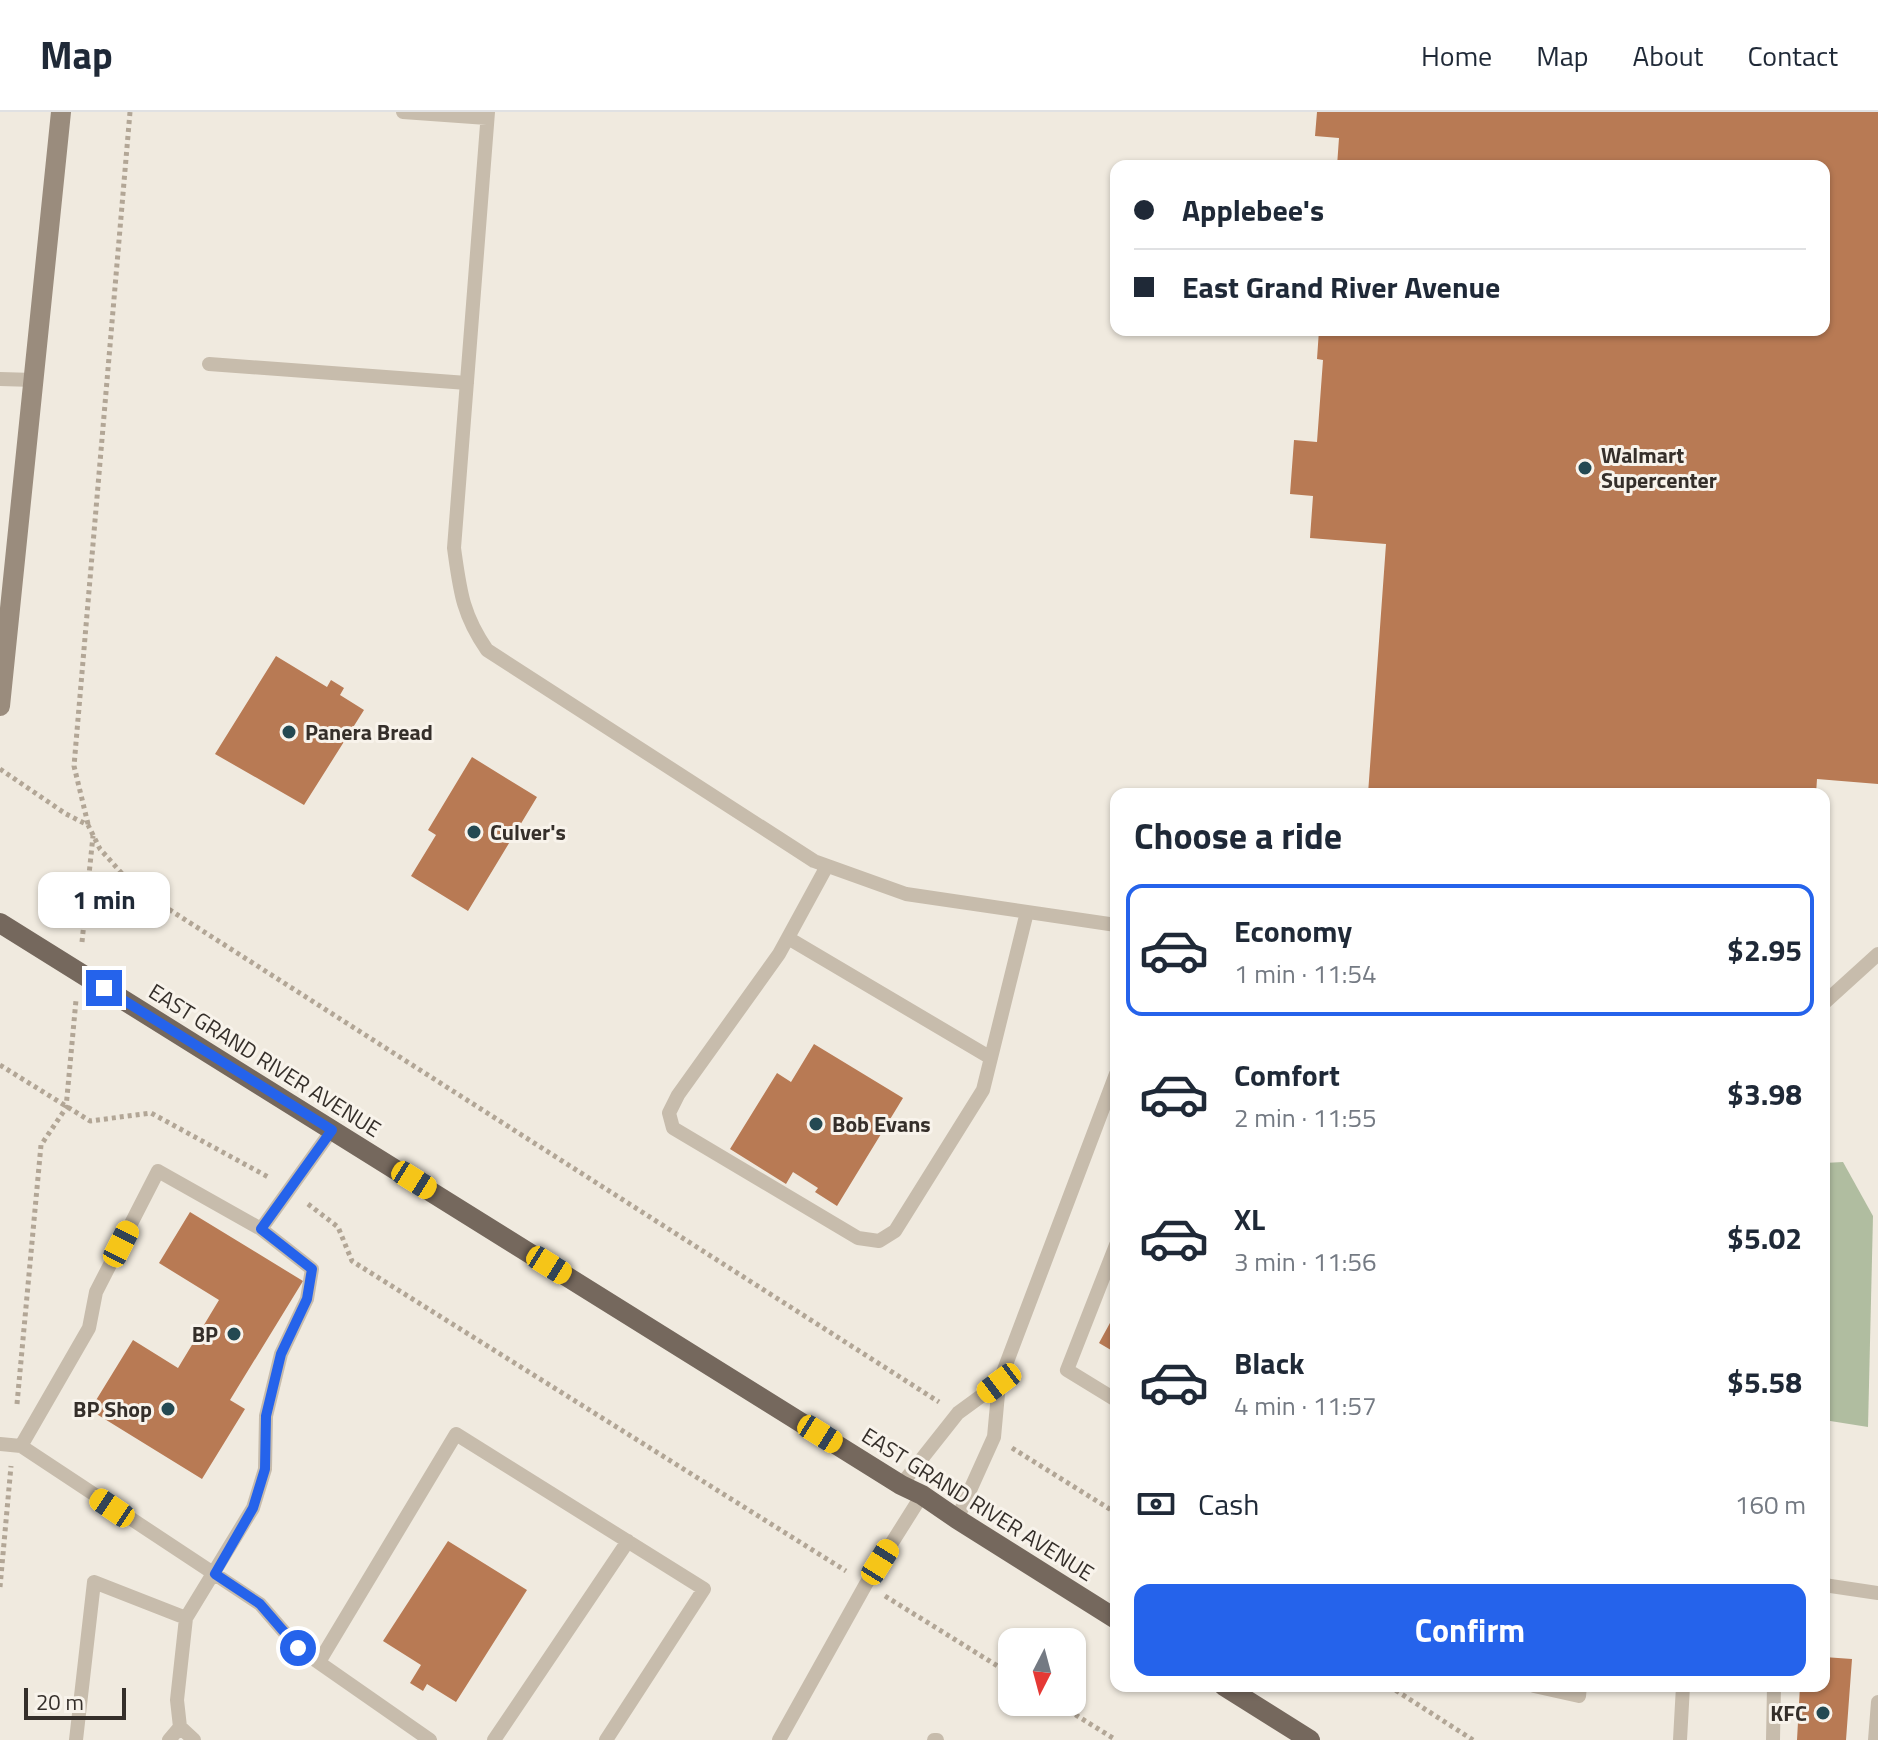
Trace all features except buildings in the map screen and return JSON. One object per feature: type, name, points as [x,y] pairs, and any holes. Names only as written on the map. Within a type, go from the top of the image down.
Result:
[{"type":"main road","points":[[0,706],[61,112]]},
{"type":"main road","name":"EAST GRAND RIVER AVENUE","points":[[0,923],[901,1485],[922,1495],[1110,1615]]},
{"type":"main road","points":[[1247,1693],[1310,1740]]},
{"type":"lane","points":[[403,112],[488,115],[454,548],[462,598],[471,626],[487,650],[802,854],[827,866],[906,894],[1110,924]]},
{"type":"lane","points":[[209,364],[467,383]]},
{"type":"lane","points":[[0,379],[34,380]]},
{"type":"lane","points":[[827,866],[788,938],[678,1095],[669,1113],[673,1128],[858,1238],[879,1241],[895,1231],[983,1090],[1027,912]]},
{"type":"lane","points":[[788,938],[991,1058]]},
{"type":"lane","points":[[1830,998],[1878,954]]},
{"type":"lane","points":[[957,1519],[994,1437],[999,1383],[1110,1090]]},
{"type":"lane","points":[[261,1229],[332,1130]]},
{"type":"lane","points":[[194,1740],[180,1727],[177,1700],[186,1618],[215,1574],[253,1508],[265,1469],[266,1416],[281,1354],[307,1299],[312,1269],[261,1229],[158,1171],[96,1292],[89,1328],[11,1445],[215,1574],[260,1604],[298,1648],[430,1740]]},
{"type":"lane","points":[[1110,1260],[1067,1370],[1110,1396]]},
{"type":"lane","points":[[901,1485],[958,1413],[999,1383]]},
{"type":"lane","points":[[319,1662],[456,1434],[704,1589],[606,1740]]},
{"type":"lane","points":[[779,1740],[866,1584],[922,1495]]},
{"type":"lane","points":[[494,1740],[628,1541]]},
{"type":"lane","points":[[76,1740],[94,1582],[186,1618]]},
{"type":"lane","points":[[1830,1586],[1878,1593]]},
{"type":"lane","points":[[1561,1692],[1579,1696],[1579,1692]]},
{"type":"lane","points":[[1680,1740],[1683,1692]]},
{"type":"lane","points":[[1773,1740],[1774,1692]]},
{"type":"lane","points":[[1875,1740],[1878,1702]]},
{"type":"lane","points":[[169,1740],[180,1727]]},
{"type":"path","points":[[130,112],[74,766],[88,825],[100,849],[134,887],[958,1413]]},
{"type":"path","points":[[0,769],[66,814],[88,825]]},
{"type":"path","points":[[88,876],[93,835]]},
{"type":"path","points":[[0,1065],[90,1121],[151,1113],[290,1189],[338,1227],[352,1261],[998,1666]]},
{"type":"path","points":[[0,1587],[41,1145],[66,1108]]},
{"type":"path","points":[[994,1437],[1110,1509]]},
{"type":"path","points":[[1398,1692],[1473,1740]]},
{"type":"path","points":[[1077,1716],[1116,1740]]},
{"type":"green space","points":[[1843,1162],[1873,1216],[1868,1427],[1830,1421],[1830,1163]]},
{"type":"place","name":"Walmart Supercenter","points":[[1585,468]]},
{"type":"place","name":"Panera Bread","points":[[289,732]]},
{"type":"place","name":"Culver's","points":[[474,832]]},
{"type":"place","name":"Bob Evans","points":[[816,1124]]},
{"type":"place","name":"BP","points":[[234,1334]]},
{"type":"place","name":"BP Shop","points":[[168,1409]]},
{"type":"place","name":"KFC","points":[[1823,1713]]},
{"type":"route","points":[[104,988],[332,1130],[261,1229],[312,1269],[307,1299],[281,1354],[266,1416],[265,1469],[253,1508],[215,1574],[260,1604],[298,1648]]}]
